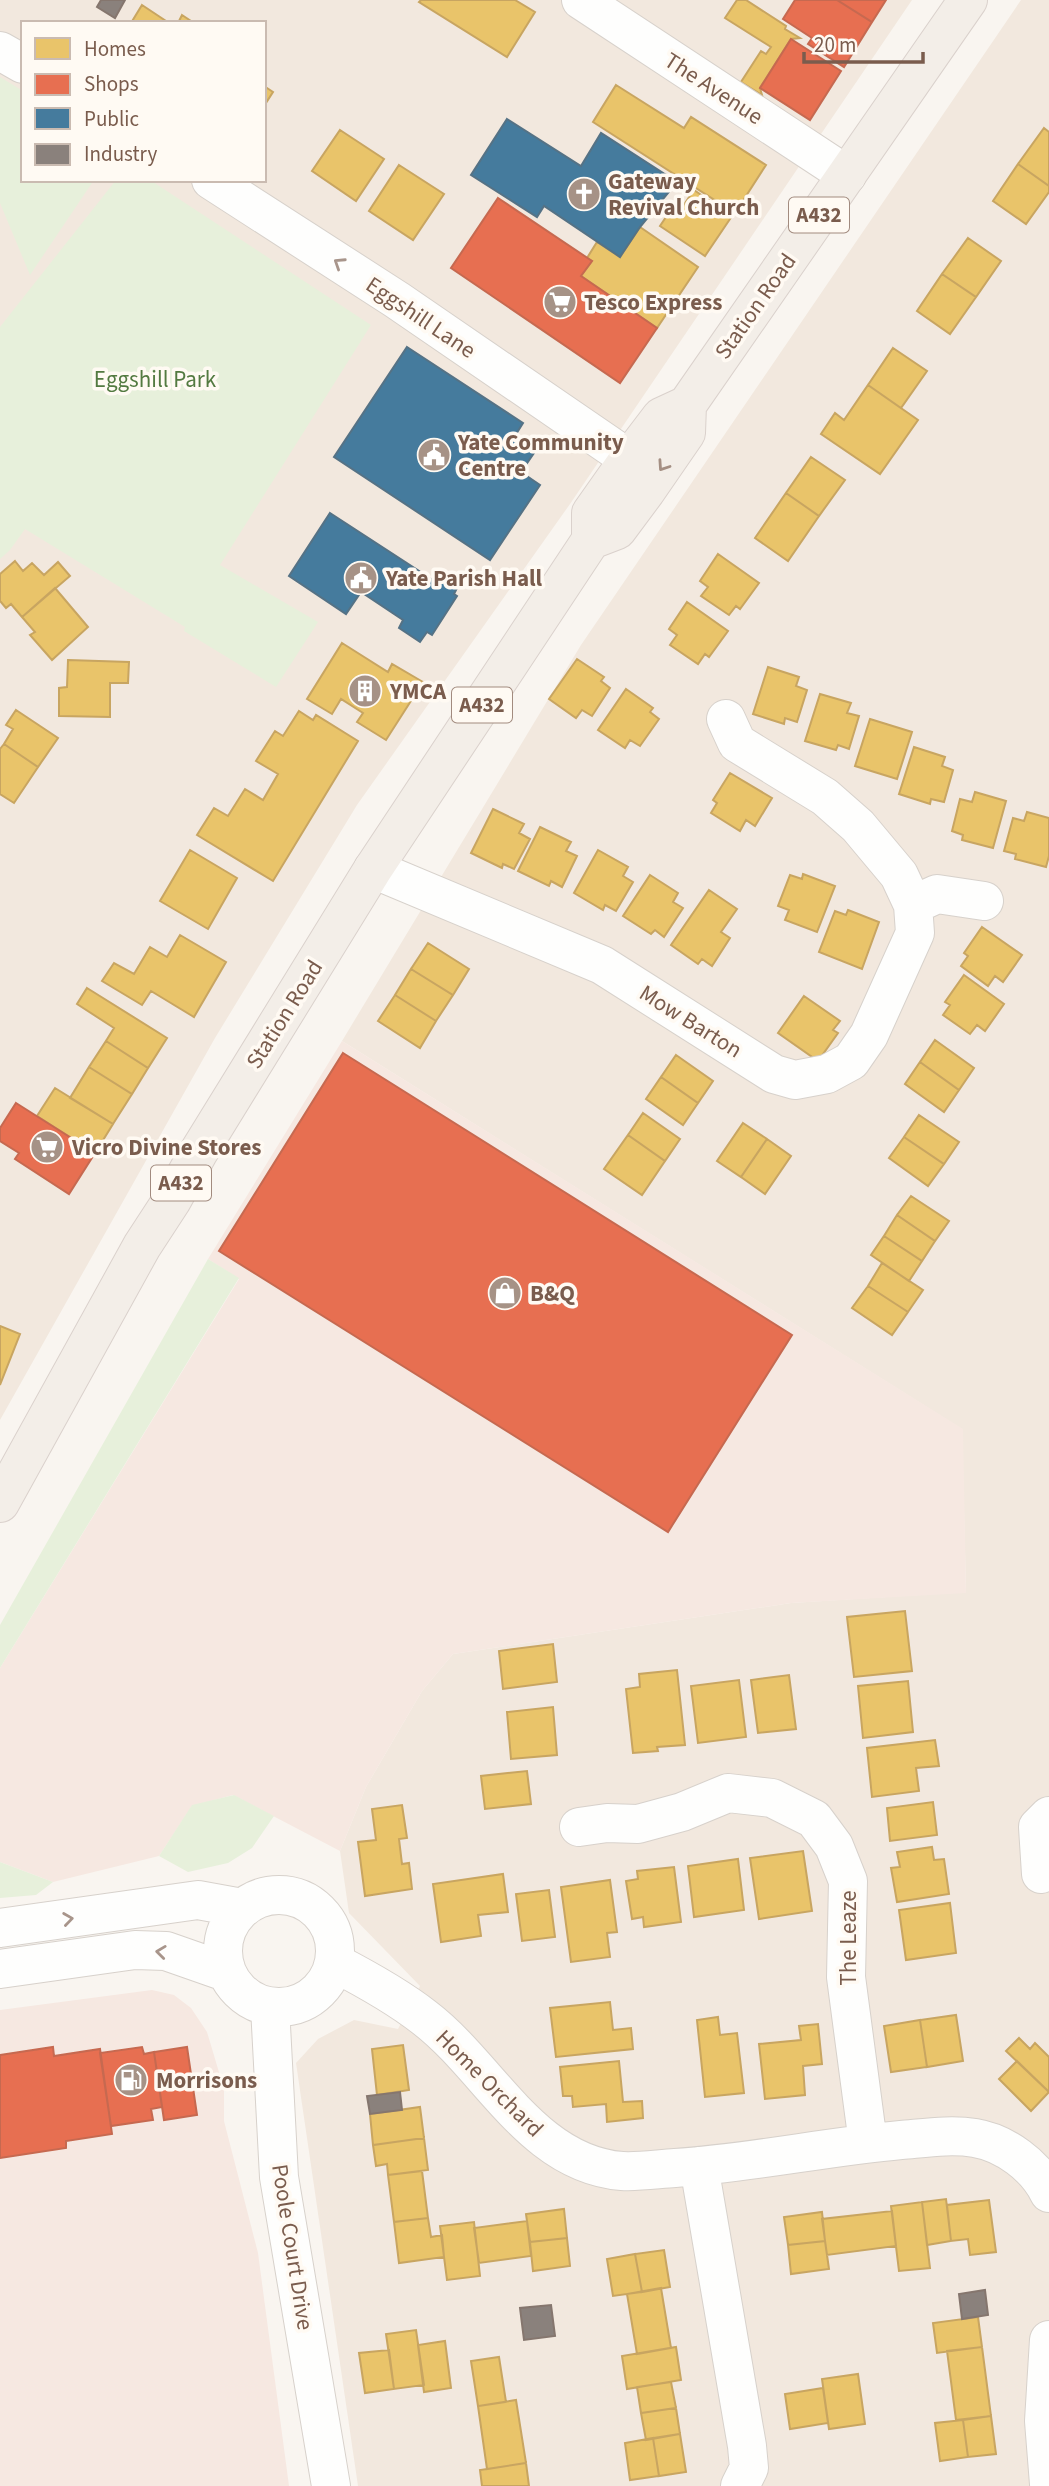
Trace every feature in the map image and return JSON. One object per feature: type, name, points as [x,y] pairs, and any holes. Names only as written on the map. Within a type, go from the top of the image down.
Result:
[{"type":"main road","name":"Station Road","points":[[0,1503],[142,1246],[373,869],[591,540],[591,513],[661,417],[687,405],[968,0]]},
{"type":"main road","name":"Station Road","points":[[591,540],[617,530],[646,491],[686,433],[687,405]]},
{"type":"street","name":"The Avenue","points":[[581,0],[847,175]]},
{"type":"street","points":[[0,51],[21,63]]},
{"type":"street","name":"Eggshill Lane","points":[[214,182],[397,300],[629,459]]},
{"type":"street","name":"Mow Barton","points":[[373,869],[602,965],[774,1073],[795,1080],[827,1074],[851,1061],[869,1035],[915,933],[913,905],[899,876],[858,826],[825,797],[737,743],[726,719]]},
{"type":"street","points":[[913,905],[937,894],[984,901]]},
{"type":"street","name":"The Leaze","points":[[579,1827],[607,1823],[638,1824],[682,1812],[728,1793],[772,1798],[814,1819],[834,1846],[848,1881],[846,1977],[868,2143]]},
{"type":"street","points":[[1041,1874],[1038,1827],[1049,1816]]},
{"type":"street","points":[[279,1894],[299,1898],[317,1908],[329,1924],[335,1943],[335,1963],[326,1983],[311,1998],[291,2006],[270,2007],[252,2000],[237,1989],[226,1972],[222,1949],[228,1927],[242,1908],[259,1898],[279,1894]]},
{"type":"street","points":[[0,1928],[198,1900],[242,1908]]},
{"type":"street","points":[[0,1969],[135,1950],[166,1951],[226,1972]]},
{"type":"street","name":"Home Orchard","points":[[335,1963],[369,1980],[426,2018],[516,2112],[553,2145],[583,2162],[621,2171],[699,2166],[868,2143],[953,2136],[977,2138],[1006,2148],[1026,2164],[1049,2193]]},
{"type":"street","name":"Poole Court Drive","points":[[270,2007],[279,2177],[331,2486]]},
{"type":"street","points":[[699,2166],[747,2446],[749,2468],[740,2486]]},
{"type":"street","points":[[1049,2340],[1044,2421],[1049,2484]]},
{"type":"shaded area","points":[[0,0],[912,0],[570,504],[357,805],[215,1038],[0,1420]]},
{"type":"shaded area","points":[[1021,0],[1049,0],[1049,2486],[358,2486],[296,2063],[318,2039],[354,2020],[398,2029],[420,1986],[349,1913],[340,1851],[366,1787],[422,1691],[453,1654],[791,1603],[966,1592],[962,1429],[342,1041],[581,645]]},
{"type":"shaded area","points":[[342,1041],[963,1429],[966,1593],[791,1603],[453,1654],[422,1691],[366,1787],[340,1851],[233,1795],[192,1806],[159,1856],[53,1882],[0,1862],[0,1668],[239,1279],[208,1259]]},
{"type":"shaded area","points":[[152,1990],[174,1995],[191,2008],[207,2032],[224,2089],[224,2121],[258,2253],[289,2486],[0,2486],[0,2010]]},
{"type":"green space","points":[[0,77],[21,90],[21,182],[93,182],[30,275],[0,203]]},
{"type":"green space","name":"Eggshill Park","points":[[114,182],[153,182],[371,325],[220,565],[318,622],[276,687],[184,631],[185,627],[25,529],[0,559],[0,327]]},
{"type":"green space","points":[[208,1259],[239,1278],[0,1668],[0,1625]]},
{"type":"green space","points":[[234,1795],[274,1816],[252,1848],[228,1863],[188,1872],[159,1856],[192,1805]]},
{"type":"green space","points":[[0,1862],[53,1882],[36,1895],[0,1898]]},
{"type":"building: Homes","points":[[515,0],[535,12],[507,57],[419,2]]},
{"type":"building: Homes","points":[[737,0],[746,0],[800,38],[791,39],[760,88],[762,95],[741,82],[761,51],[766,54],[771,47],[725,18]]},
{"type":"building: Homes","points":[[142,5],[166,21],[132,21]]},
{"type":"building: Homes","points":[[182,15],[191,21],[179,21]]},
{"type":"building: Homes","points":[[616,85],[684,128],[691,117],[766,165],[735,213],[593,122]]},
{"type":"building: Homes","points":[[266,87],[273,92],[266,103]]},
{"type":"building: Homes","points":[[1044,128],[1049,132],[1049,186],[1018,164]]},
{"type":"building: Homes","points":[[340,130],[384,159],[356,201],[312,171]]},
{"type":"building: Homes","points":[[1018,164],[1049,186],[1049,192],[1026,224],[993,201]]},
{"type":"building: Homes","points":[[399,165],[444,194],[413,240],[369,211]]},
{"type":"building: Homes","points":[[694,190],[732,216],[705,256],[660,226],[676,202],[683,206]]},
{"type":"building: Homes","points":[[640,227],[698,267],[657,328],[581,276],[592,261],[587,258],[597,242],[620,257]]},
{"type":"building: Homes","points":[[968,238],[1001,261],[976,297],[942,274]]},
{"type":"building: Homes","points":[[942,274],[976,297],[950,334],[917,311]]},
{"type":"building: Homes","points":[[893,348],[927,371],[901,408],[868,385]]},
{"type":"building: Homes","points":[[868,385],[918,420],[880,474],[821,434],[835,413],[844,420]]},
{"type":"building: Homes","points":[[811,457],[845,480],[819,516],[786,493]]},
{"type":"building: Homes","points":[[786,493],[819,516],[788,561],[755,538]]},
{"type":"building: Homes","points":[[718,554],[759,583],[740,609],[736,606],[729,615],[701,596],[708,587],[700,581]]},
{"type":"building: Homes","points":[[15,561],[23,571],[32,563],[44,575],[58,562],[70,576],[22,617],[11,604],[6,608],[0,601],[0,574]]},
{"type":"building: Homes","points":[[55,588],[88,627],[52,660],[30,635],[35,632],[22,617]]},
{"type":"building: Homes","points":[[687,602],[728,631],[709,657],[705,654],[698,664],[670,645],[677,635],[669,629]]},
{"type":"building: Homes","name":"YMCA","points":[[342,643],[388,672],[392,664],[423,682],[386,740],[357,722],[363,713],[341,699],[332,714],[307,699]]},
{"type":"building: Homes","points":[[577,659],[604,677],[601,681],[610,688],[592,716],[582,710],[576,718],[549,699]]},
{"type":"building: Homes","points":[[68,660],[129,662],[128,683],[110,683],[110,717],[59,716],[59,688],[67,687]]},
{"type":"building: Homes","points":[[768,667],[799,677],[796,686],[807,690],[797,722],[785,718],[784,724],[753,714]]},
{"type":"building: Homes","points":[[626,689],[653,708],[650,712],[659,719],[640,746],[630,740],[625,748],[598,730]]},
{"type":"building: Homes","points":[[820,694],[851,703],[847,713],[859,716],[849,749],[838,745],[836,750],[805,741]]},
{"type":"building: Homes","points":[[16,710],[58,738],[38,767],[4,744],[13,729],[6,725]]},
{"type":"building: Homes","points":[[299,711],[313,720],[316,715],[358,741],[273,881],[197,835],[214,808],[228,816],[245,789],[263,800],[278,774],[256,761],[275,731],[283,736]]},
{"type":"building: Homes","points":[[870,719],[912,732],[897,779],[855,766]]},
{"type":"building: Homes","points":[[4,744],[38,767],[14,803],[0,794],[0,749]]},
{"type":"building: Homes","points":[[914,747],[945,757],[942,766],[953,770],[944,802],[931,799],[930,804],[899,794]]},
{"type":"building: Homes","points":[[730,773],[772,798],[755,826],[746,820],[740,831],[711,813],[717,803],[713,800]]},
{"type":"building: Homes","points":[[975,792],[1006,801],[993,848],[962,840],[963,835],[952,831],[960,799],[972,802]]},
{"type":"building: Homes","points":[[493,809],[524,824],[519,833],[530,839],[514,869],[503,864],[502,868],[471,853]]},
{"type":"building: Homes","points":[[1027,812],[1049,818],[1049,856],[1046,867],[1015,859],[1016,854],[1004,851],[1013,818],[1024,821]]},
{"type":"building: Homes","points":[[540,827],[571,842],[566,851],[577,856],[562,887],[551,881],[549,886],[518,871]]},
{"type":"building: Homes","points":[[190,850],[237,878],[208,929],[160,901]]},
{"type":"building: Homes","points":[[598,850],[628,867],[623,876],[633,882],[616,911],[605,905],[603,910],[574,893]]},
{"type":"building: Homes","points":[[803,874],[835,886],[817,932],[785,920],[789,910],[778,906],[790,875],[802,879]]},
{"type":"building: Homes","points":[[650,875],[678,893],[673,902],[683,908],[664,937],[655,930],[651,934],[623,916]]},
{"type":"building: Homes","points":[[709,890],[737,909],[721,932],[730,938],[712,966],[702,959],[698,964],[671,945]]},
{"type":"building: Homes","points":[[848,910],[879,922],[862,969],[819,952],[835,911],[846,915]]},
{"type":"building: Homes","points":[[982,927],[1022,955],[1003,982],[995,976],[988,986],[961,966],[968,956],[964,953]]},
{"type":"building: Homes","points":[[180,935],[226,962],[194,1017],[151,991],[142,1005],[102,981],[114,963],[134,974],[150,947],[167,957]]},
{"type":"building: Homes","points":[[428,943],[469,969],[453,995],[411,969]]},
{"type":"building: Homes","points":[[411,969],[453,995],[436,1021],[395,995]]},
{"type":"building: Homes","points":[[964,975],[1004,1004],[985,1031],[977,1025],[970,1034],[943,1015],[950,1005],[945,1002]]},
{"type":"building: Homes","points":[[87,988],[167,1038],[148,1068],[106,1041],[114,1028],[77,1004]]},
{"type":"building: Homes","points":[[395,995],[436,1021],[420,1048],[378,1021]]},
{"type":"building: Homes","points":[[804,996],[840,1021],[833,1030],[838,1033],[818,1061],[778,1033]]},
{"type":"building: Homes","points":[[935,1040],[974,1068],[959,1090],[920,1062]]},
{"type":"building: Homes","points":[[106,1041],[148,1068],[132,1094],[89,1067]]},
{"type":"building: Homes","points":[[676,1055],[713,1081],[698,1103],[661,1077]]},
{"type":"building: Homes","points":[[920,1062],[959,1090],[944,1112],[905,1084]]},
{"type":"building: Homes","points":[[89,1067],[132,1094],[113,1124],[70,1098]]},
{"type":"building: Homes","points":[[661,1077],[698,1103],[683,1125],[646,1099]]},
{"type":"building: Homes","points":[[55,1088],[113,1124],[95,1153],[37,1116]]},
{"type":"building: Homes","points":[[643,1113],[680,1139],[665,1161],[628,1135]]},
{"type":"building: Homes","points":[[919,1115],[959,1142],[944,1164],[904,1137]]},
{"type":"building: Homes","points":[[743,1123],[767,1139],[741,1177],[717,1161]]},
{"type":"building: Homes","points":[[628,1135],[665,1161],[642,1195],[604,1169]]},
{"type":"building: Homes","points":[[904,1137],[944,1164],[928,1186],[889,1158]]},
{"type":"building: Homes","points":[[767,1139],[791,1156],[765,1194],[741,1177]]},
{"type":"building: Homes","points":[[911,1196],[949,1221],[935,1241],[897,1215]]},
{"type":"building: Homes","points":[[897,1215],[935,1241],[922,1261],[884,1236]]},
{"type":"building: Homes","points":[[884,1236],[922,1261],[909,1281],[871,1255]]},
{"type":"building: Homes","points":[[882,1263],[923,1290],[908,1312],[868,1286]]},
{"type":"building: Homes","points":[[868,1286],[908,1312],[892,1335],[852,1308]]},
{"type":"building: Homes","points":[[0,1326],[20,1334],[0,1385]]},
{"type":"building: Homes","points":[[905,1611],[912,1671],[854,1677],[847,1617]]},
{"type":"building: Homes","points":[[553,1644],[557,1682],[503,1689],[499,1651]]},
{"type":"building: Homes","points":[[677,1670],[685,1745],[657,1747],[658,1751],[633,1753],[626,1689],[640,1687],[639,1674]]},
{"type":"building: Homes","points":[[789,1675],[796,1729],[758,1733],[751,1680]]},
{"type":"building: Homes","points":[[739,1680],[746,1737],[698,1743],[691,1686]]},
{"type":"building: Homes","points":[[908,1681],[913,1732],[863,1738],[858,1686]]},
{"type":"building: Homes","points":[[553,1707],[557,1755],[511,1759],[507,1712]]},
{"type":"building: Homes","points":[[935,1740],[939,1766],[916,1768],[919,1791],[872,1797],[867,1748]]},
{"type":"building: Homes","points":[[527,1771],[531,1804],[485,1809],[481,1776]]},
{"type":"building: Homes","points":[[933,1802],[937,1835],[890,1841],[887,1808]]},
{"type":"building: Homes","points":[[402,1805],[407,1838],[399,1839],[402,1864],[409,1863],[412,1889],[365,1896],[358,1842],[376,1840],[372,1809]]},
{"type":"building: Homes","points":[[932,1847],[934,1860],[944,1859],[949,1894],[897,1902],[891,1868],[900,1867],[897,1852]]},
{"type":"building: Homes","points":[[803,1851],[812,1911],[759,1919],[750,1858]]},
{"type":"building: Homes","points":[[738,1859],[744,1910],[694,1917],[688,1866]]},
{"type":"building: Homes","points":[[674,1867],[681,1922],[644,1927],[643,1917],[632,1919],[626,1881],[638,1879],[637,1871]]},
{"type":"building: Homes","points":[[503,1874],[508,1912],[478,1915],[481,1936],[441,1942],[433,1884]]},
{"type":"building: Homes","points":[[610,1880],[617,1932],[607,1933],[610,1957],[571,1962],[561,1887]]},
{"type":"building: Homes","points":[[549,1890],[555,1937],[522,1941],[516,1894]]},
{"type":"building: Homes","points":[[950,1903],[956,1953],[906,1960],[899,1910]]},
{"type":"building: Homes","points":[[610,2002],[613,2030],[631,2028],[633,2049],[556,2057],[550,2008]]},
{"type":"building: Homes","points":[[956,2015],[963,2061],[927,2067],[920,2020]]},
{"type":"building: Homes","points":[[718,2017],[720,2035],[737,2033],[744,2093],[705,2097],[697,2020]]},
{"type":"building: Homes","points":[[920,2020],[927,2067],[891,2072],[884,2026]]},
{"type":"building: Homes","points":[[818,2024],[822,2064],[803,2066],[805,2095],[765,2099],[759,2044],[801,2040],[799,2026]]},
{"type":"building: Homes","points":[[1019,2038],[1030,2049],[1035,2043],[1049,2057],[1049,2092],[1006,2051]]},
{"type":"building: Homes","points":[[403,2045],[409,2090],[377,2095],[372,2049]]},
{"type":"building: Homes","points":[[619,2061],[623,2102],[642,2101],[643,2118],[607,2122],[606,2104],[573,2107],[572,2096],[563,2096],[560,2067]]},
{"type":"building: Homes","points":[[1017,2061],[1049,2092],[1031,2111],[999,2079]]},
{"type":"building: Homes","points":[[420,2107],[424,2138],[373,2145],[370,2114]]},
{"type":"building: Homes","points":[[424,2138],[428,2170],[388,2175],[387,2164],[376,2166],[373,2145]]},
{"type":"building: Homes","points":[[422,2171],[428,2218],[394,2222],[388,2175]]},
{"type":"building: Homes","points":[[946,2199],[951,2241],[927,2245],[922,2202]]},
{"type":"building: Homes","points":[[989,2200],[996,2252],[970,2255],[968,2239],[951,2241],[947,2205]]},
{"type":"building: Homes","points":[[922,2202],[930,2268],[899,2271],[891,2206]]},
{"type":"building: Homes","points":[[564,2209],[567,2238],[530,2242],[526,2214]]},
{"type":"building: Homes","points":[[892,2211],[896,2246],[827,2255],[822,2219]]},
{"type":"building: Homes","points":[[822,2212],[825,2241],[788,2245],[784,2217]]},
{"type":"building: Homes","points":[[428,2218],[431,2237],[442,2235],[444,2257],[399,2263],[394,2222]]},
{"type":"building: Homes","points":[[527,2221],[531,2256],[479,2263],[474,2228]]},
{"type":"building: Homes","points":[[474,2222],[480,2276],[447,2280],[440,2226]]},
{"type":"building: Homes","points":[[567,2238],[570,2266],[533,2271],[530,2242]]},
{"type":"building: Homes","points":[[825,2241],[829,2269],[791,2274],[788,2245]]},
{"type":"building: Homes","points":[[664,2250],[670,2287],[642,2292],[635,2254]]},
{"type":"building: Homes","points":[[635,2254],[642,2292],[613,2296],[607,2259]]},
{"type":"building: Homes","points":[[661,2288],[671,2348],[637,2354],[627,2294]]},
{"type":"building: Homes","points":[[978,2317],[982,2347],[937,2353],[933,2323]]},
{"type":"building: Homes","points":[[416,2330],[424,2385],[394,2389],[386,2334]]},
{"type":"building: Homes","points":[[445,2341],[451,2388],[424,2392],[418,2345]]},
{"type":"building: Homes","points":[[676,2347],[681,2380],[627,2389],[622,2356]]},
{"type":"building: Homes","points":[[982,2347],[991,2416],[956,2420],[947,2351]]},
{"type":"building: Homes","points":[[389,2350],[394,2389],[365,2393],[359,2353]]},
{"type":"building: Homes","points":[[499,2357],[506,2402],[478,2406],[471,2361]]},
{"type":"building: Homes","points":[[858,2374],[865,2424],[829,2429],[822,2379]]},
{"type":"building: Homes","points":[[671,2382],[676,2408],[641,2413],[637,2387]]},
{"type":"building: Homes","points":[[823,2388],[828,2423],[790,2429],[785,2394]]},
{"type":"building: Homes","points":[[516,2400],[526,2463],[487,2469],[478,2406]]},
{"type":"building: Homes","points":[[676,2408],[680,2434],[646,2440],[641,2413]]},
{"type":"building: Homes","points":[[991,2416],[996,2454],[968,2457],[963,2420]]},
{"type":"building: Homes","points":[[963,2420],[968,2457],[940,2461],[935,2423]]},
{"type":"building: Homes","points":[[680,2434],[686,2472],[659,2476],[653,2438]]},
{"type":"building: Homes","points":[[653,2438],[659,2476],[630,2480],[625,2443]]},
{"type":"building: Homes","points":[[526,2463],[529,2486],[482,2486],[480,2470]]},
{"type":"building: Shops","points":[[795,0],[837,0],[872,22],[844,67],[808,44],[812,38],[783,19]]},
{"type":"building: Shops","points":[[837,0],[886,0],[872,22]]},
{"type":"building: Shops","points":[[791,39],[841,71],[810,120],[760,88]]},
{"type":"building: Shops","name":"Tesco Express","points":[[498,198],[592,261],[581,276],[657,328],[620,383],[451,268]]},
{"type":"building: Shops","name":"B&Q","points":[[343,1053],[792,1335],[668,1532],[219,1251]]},
{"type":"building: Shops","name":"Vicro Divine Stores","points":[[16,1103],[95,1153],[69,1194],[15,1159],[19,1153],[0,1141],[0,1128]]},
{"type":"building: Shops","points":[[53,2047],[54,2056],[100,2049],[112,2134],[66,2141],[66,2148],[0,2158],[0,2055]]},
{"type":"building: Shops","name":"Morrisons","points":[[142,2047],[144,2054],[154,2052],[162,2107],[151,2109],[153,2120],[111,2126],[100,2053]]},
{"type":"building: Shops","points":[[187,2047],[197,2115],[164,2120],[154,2052]]},
{"type":"building: Public","name":"Gateway Revival Church","points":[[507,119],[581,166],[601,133],[677,182],[640,227],[620,257],[544,206],[537,217],[471,175]]},
{"type":"building: Public","name":"Yate Community Centre","points":[[407,347],[523,423],[513,439],[534,453],[521,472],[540,485],[490,560],[334,457]]},
{"type":"building: Public","name":"Yate Parish Hall","points":[[330,513],[433,580],[438,571],[459,584],[454,594],[457,596],[432,635],[427,632],[420,642],[399,628],[403,620],[361,592],[346,614],[289,576]]},
{"type":"building: Industry","points":[[101,0],[125,0],[115,18],[97,7]]},
{"type":"building: Industry","points":[[400,2092],[402,2110],[370,2114],[367,2096]]},
{"type":"building: Industry","points":[[985,2290],[988,2315],[962,2319],[959,2294]]},
{"type":"building: Industry","points":[[551,2305],[555,2336],[524,2340],[520,2308]]},
{"type":"place","name":"Gateway Revival Church","points":[[584,194]]},
{"type":"place","name":"Tesco Express","points":[[560,302]]},
{"type":"place","name":"Yate Community Centre","points":[[434,455]]},
{"type":"place","name":"Yate Parish Hall","points":[[361,578]]},
{"type":"place","name":"YMCA","points":[[365,691]]},
{"type":"place","name":"Vicro Divine Stores","points":[[47,1147]]},
{"type":"place","name":"B&Q","points":[[505,1293]]},
{"type":"place","name":"Morrisons","points":[[131,2080]]}]
